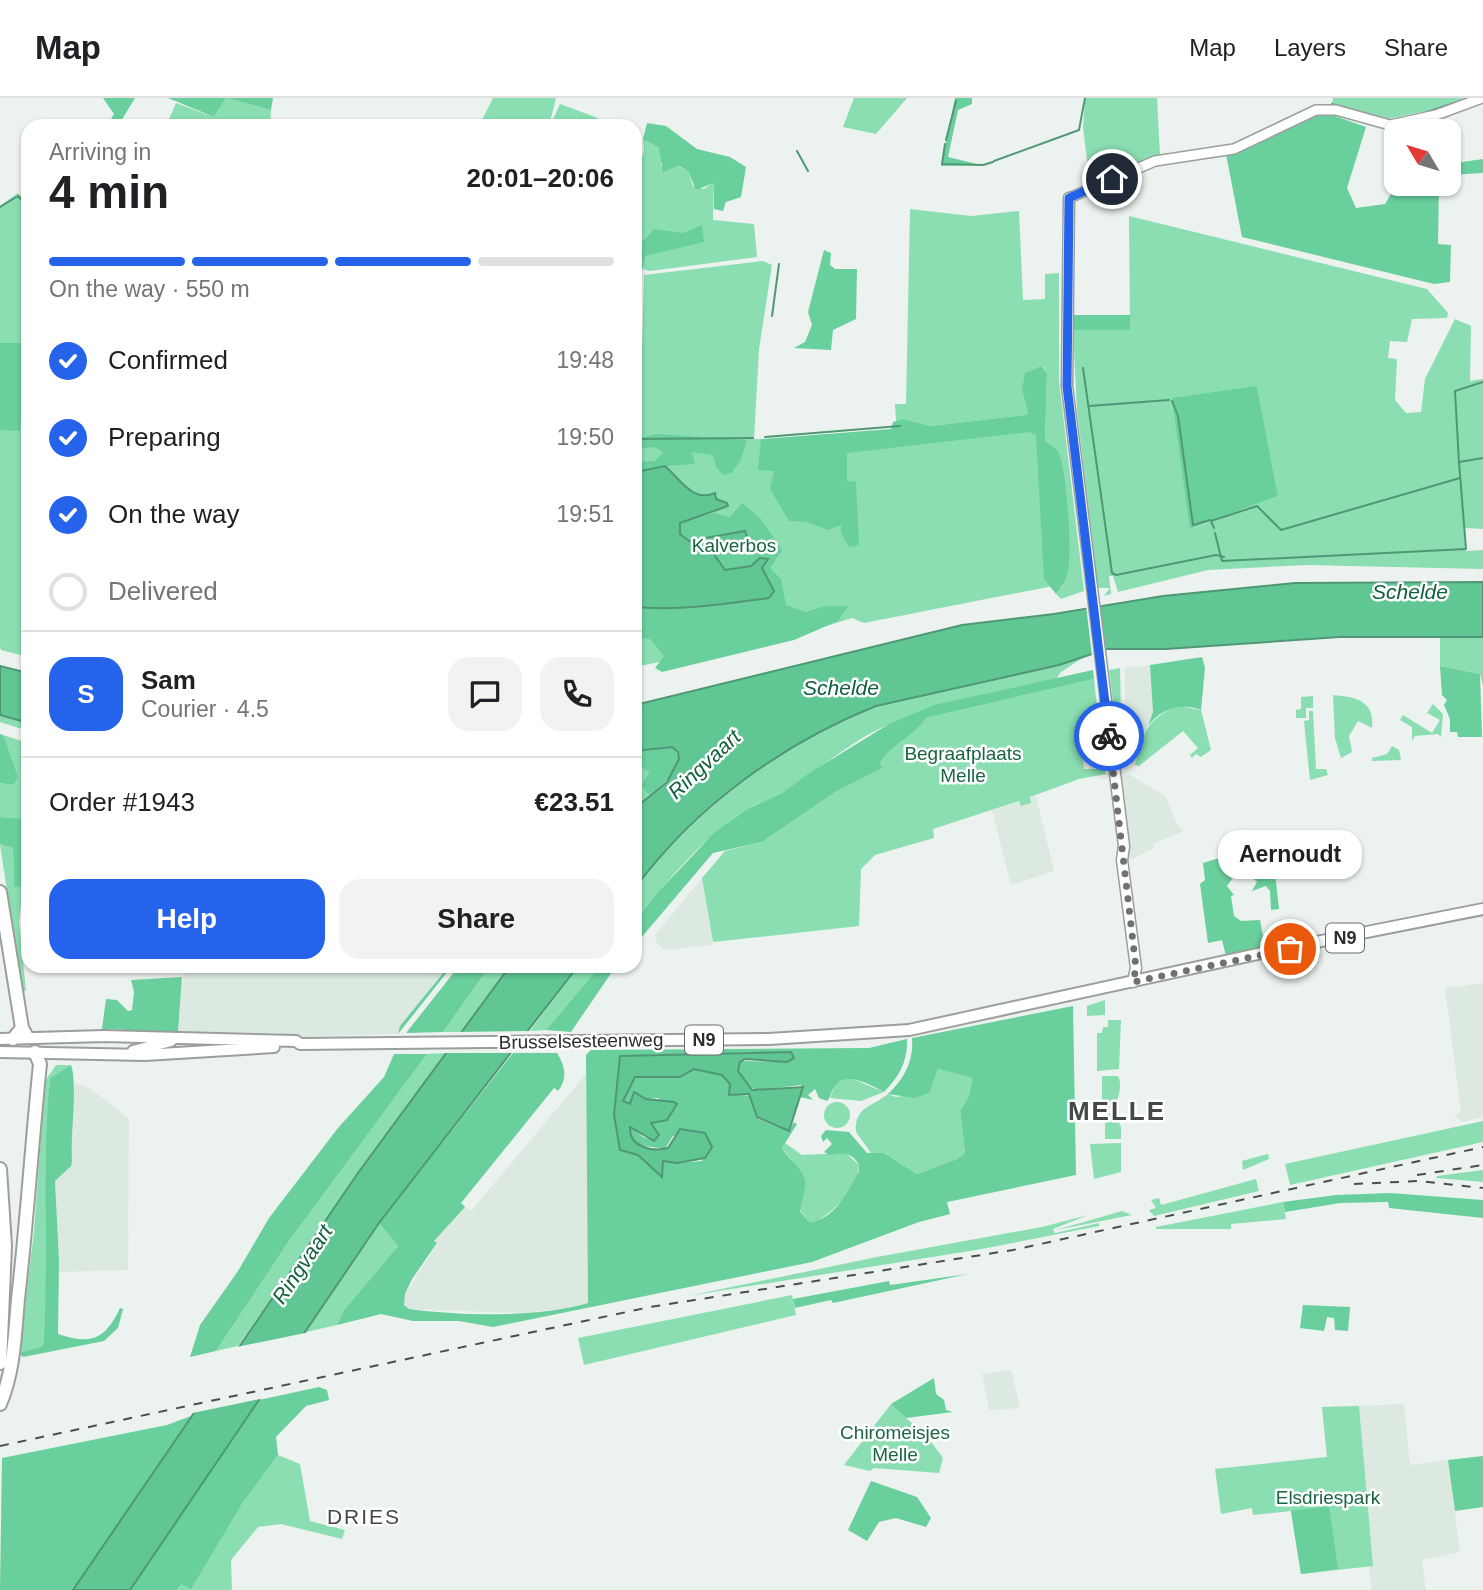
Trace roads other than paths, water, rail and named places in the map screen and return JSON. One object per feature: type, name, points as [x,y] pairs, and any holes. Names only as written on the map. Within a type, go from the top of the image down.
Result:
[{"type":"highway","points":[[0,892],[24,1032],[6,1039]]},
{"type":"highway","points":[[0,1363],[7,1342],[40,1064],[35,1052]]},
{"type":"highway","points":[[0,1169],[7,1342],[5,1392],[0,1404]]},
{"type":"main road","points":[[1069,198],[1067,386],[1136,968],[1133,982]]},
{"type":"main road","name":"Brusselsesteenweg","points":[[0,1049],[145,1055],[296,1047],[300,1044],[769,1039],[862,1032],[919,1021],[955,1020],[1483,909]]},
{"type":"main road","points":[[24,1032],[35,1052]]},
{"type":"main road","name":"Brusselsesteenweg","points":[[24,1032],[296,1041],[300,1044]]},
{"type":"main road","points":[[88,1053],[134,1051],[181,1037]]},
{"type":"main road","points":[[0,1049],[6,1047],[6,1039]]},
{"type":"main road","points":[[145,1055],[190,1041],[212,1039]]},
{"type":"street","points":[[1069,198],[1156,161],[1244,146],[1299,115],[1316,110],[1336,110],[1390,125],[1436,115],[1482,98]]},
{"type":"water","points":[[665,466],[693,492],[700,495],[715,493],[716,499],[727,503],[728,506],[680,523],[680,534],[689,541],[745,531],[749,543],[743,551],[733,543],[711,550],[725,570],[751,566],[760,558],[768,559],[762,568],[774,591],[769,598],[719,605],[642,607],[642,471]]},
{"type":"water","name":"Schelde","points":[[1483,582],[1483,637],[1340,637],[1166,649],[1107,649],[1059,665],[876,706],[808,739],[743,781],[685,831],[642,879],[642,802],[667,782],[679,759],[678,752],[672,747],[642,750],[642,703],[962,625],[1054,614],[1163,596],[1295,583]]},
{"type":"water","points":[[0,666],[21,671],[21,721],[0,715]]},
{"type":"water","name":"Ringvaart","points":[[505,973],[573,973],[379,1223],[130,1590],[73,1590],[358,1173]]},
{"type":"water","points":[[791,1052],[794,1058],[787,1062],[745,1059],[740,1062],[738,1071],[752,1090],[803,1087],[789,1131],[757,1117],[749,1094],[729,1095],[730,1084],[722,1075],[694,1069],[680,1077],[635,1077],[623,1101],[630,1104],[634,1092],[646,1099],[677,1104],[667,1120],[651,1123],[659,1135],[654,1141],[630,1127],[633,1139],[642,1146],[661,1149],[668,1148],[680,1129],[705,1133],[712,1147],[705,1158],[677,1163],[663,1161],[662,1177],[638,1155],[620,1150],[614,1115],[620,1056]]},
{"type":"waterway","points":[[994,161],[1079,130],[1085,98]]},
{"type":"waterway","points":[[1424,113],[1469,98]]},
{"type":"waterway","points":[[946,140],[956,101]]},
{"type":"waterway","points":[[1332,104],[1351,109]]},
{"type":"waterway","points":[[945,144],[942,164],[983,165],[993,162]]},
{"type":"waterway","points":[[797,151],[808,171]]},
{"type":"waterway","points":[[0,207],[18,196],[21,199]]},
{"type":"waterway","points":[[772,316],[779,264]]},
{"type":"waterway","points":[[1083,368],[1112,573],[1116,575],[1216,555],[1224,557]]},
{"type":"waterway","points":[[1459,463],[1455,391],[1483,382]]},
{"type":"waterway","points":[[1089,406],[1169,400]]},
{"type":"waterway","points":[[1172,401],[1178,416],[1193,525],[1210,520]]},
{"type":"waterway","points":[[765,437],[900,426]]},
{"type":"waterway","points":[[642,439],[753,438]]},
{"type":"waterway","points":[[1215,533],[1222,561],[1466,549],[1459,462],[1483,458]]},
{"type":"waterway","points":[[1214,528],[1211,521],[1257,506],[1281,530],[1460,478]]},
{"type":"railway","points":[[0,1446],[650,1307],[1013,1250],[1483,1147]]},
{"type":"railway","points":[[1417,1175],[1483,1165]]},
{"type":"railway","points":[[1354,1184],[1419,1181],[1483,1188]]},
{"type":"place","name":"Aernoudt","points":[[1290,949]]},
{"type":"district","name":"MELLE","points":[[1117,1111]]},
{"type":"district","name":"DRIES","points":[[364,1516]]},
{"type":"park label","name":"Kalverbos","points":[[734,545]]},
{"type":"park label","name":"Begraafplaats Melle","points":[[963,764]]},
{"type":"park label","name":"Chiromeisjes Melle","points":[[895,1443]]},
{"type":"park label","name":"Elsdriespark","points":[[1328,1497]]}]
